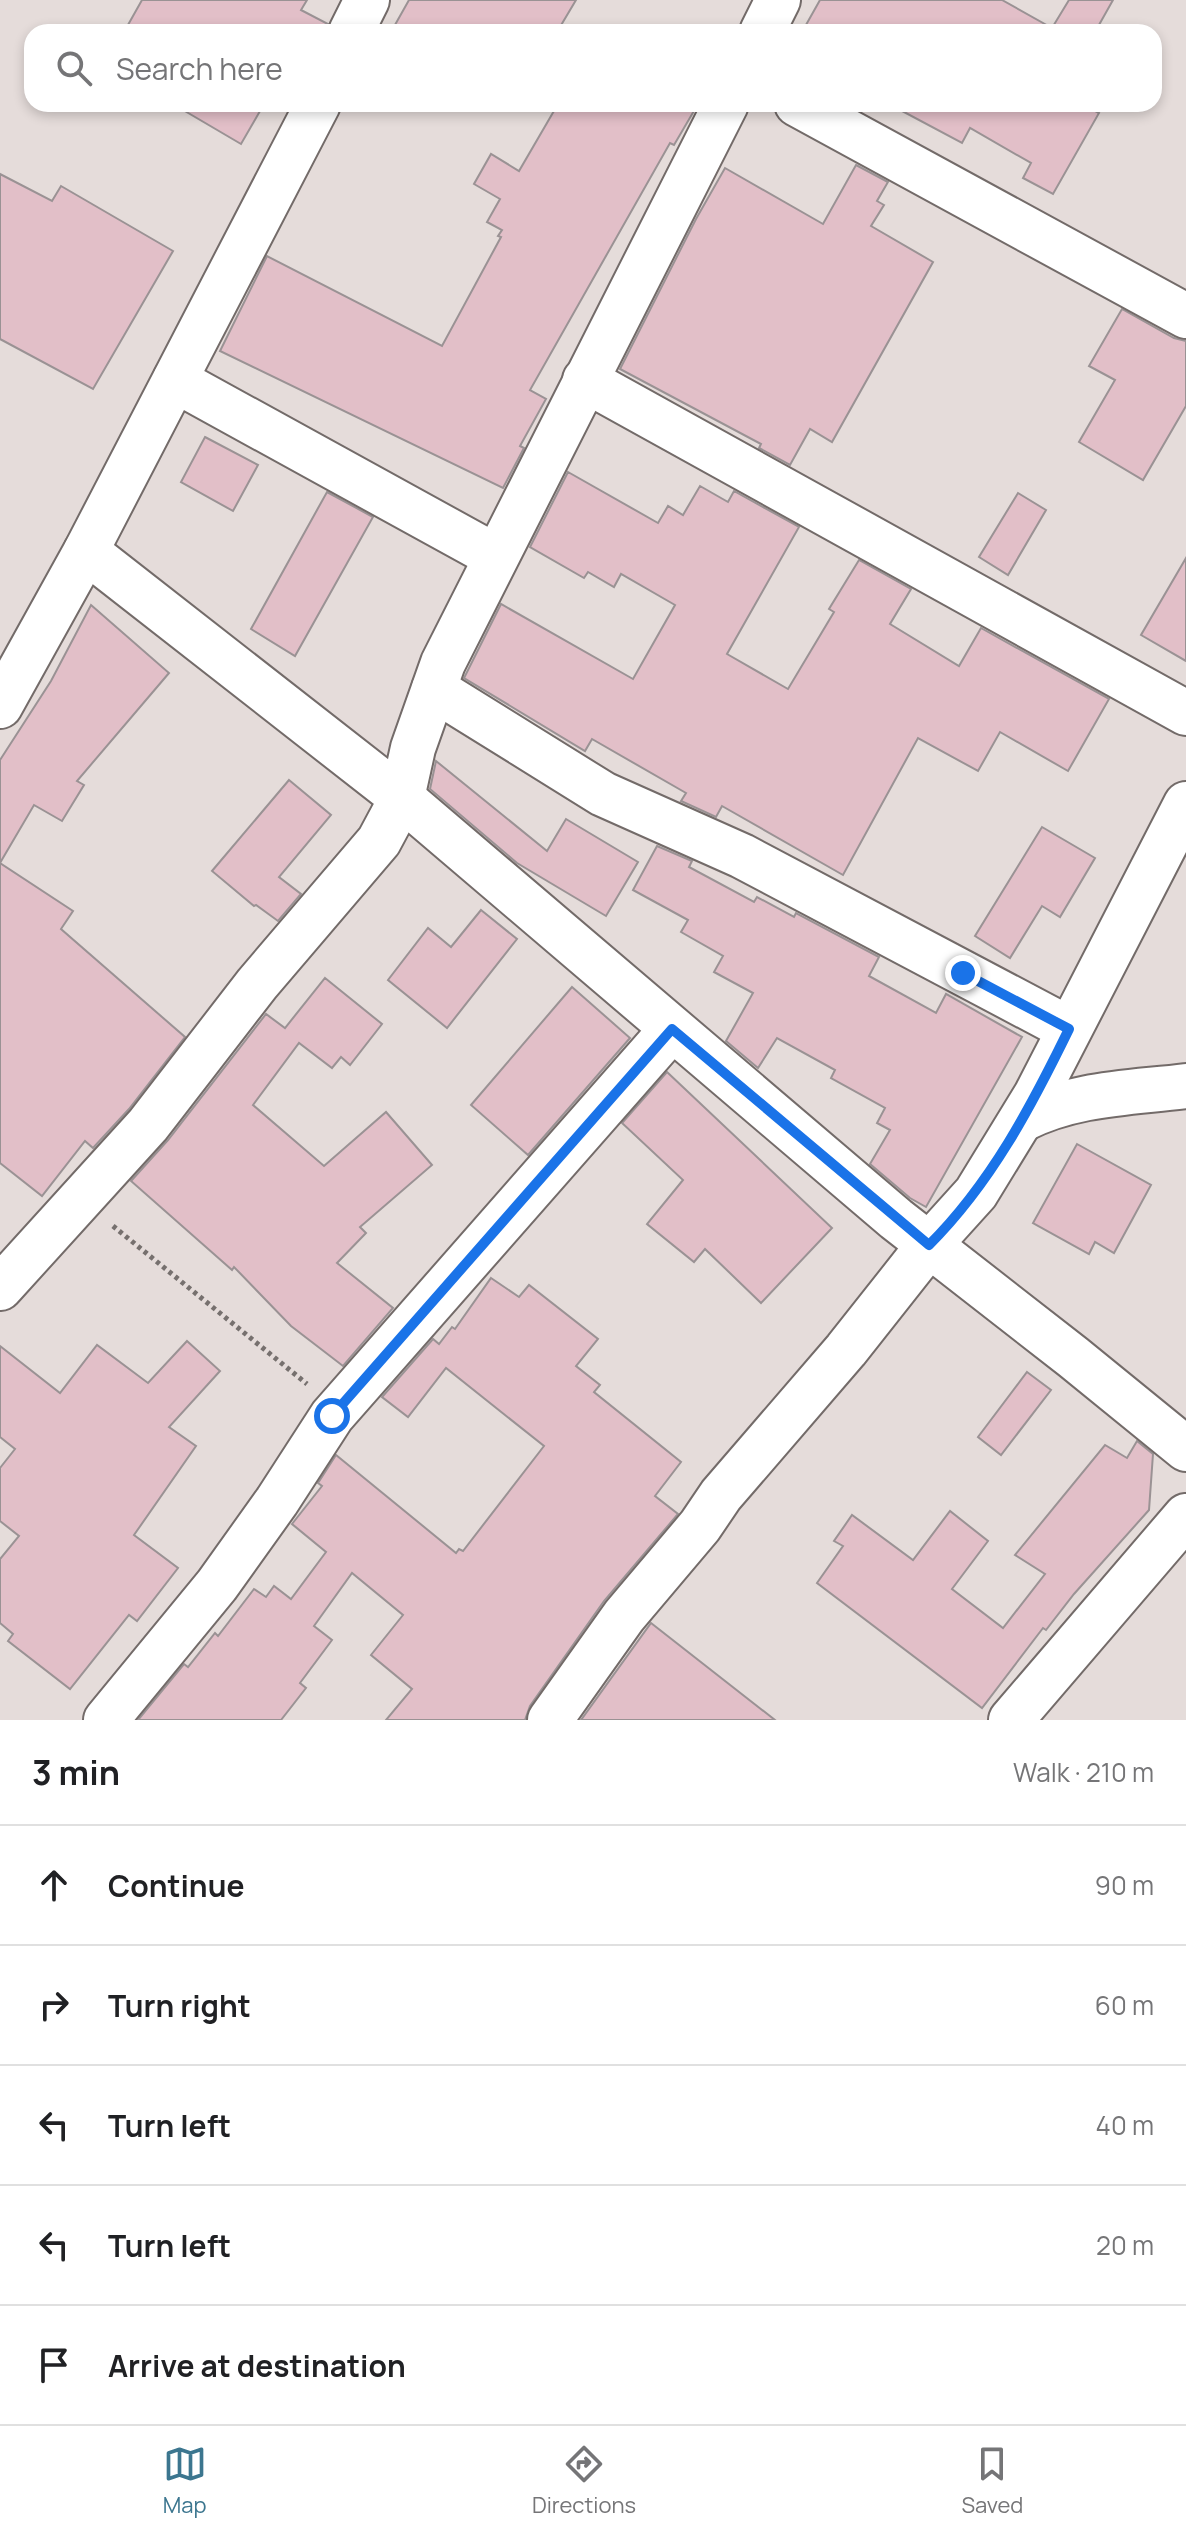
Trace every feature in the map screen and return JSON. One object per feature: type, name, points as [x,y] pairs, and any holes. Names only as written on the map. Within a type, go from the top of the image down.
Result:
[{"type":"street","points":[[355,24],[367,0]]},
{"type":"street","points":[[766,24],[778,0]]},
{"type":"street","points":[[0,706],[86,551],[314,112]]},
{"type":"street","points":[[0,1288],[148,1125],[257,984],[379,841],[402,798],[413,748],[443,663],[722,112]]},
{"type":"street","points":[[812,112],[1186,316]]},
{"type":"street","points":[[175,380],[495,556]]},
{"type":"street","points":[[585,380],[1186,713]]},
{"type":"street","points":[[86,551],[402,798],[929,1245],[1186,1449]]},
{"type":"street","points":[[434,689],[603,794],[742,856],[1069,1029]]},
{"type":"street","points":[[550,1720],[624,1616],[700,1526],[721,1495],[976,1193],[1023,1119],[1186,804]]},
{"type":"street","points":[[106,1720],[217,1585],[332,1416],[672,1029]]},
{"type":"street","points":[[1023,1119],[1036,1112],[1105,1093],[1186,1086]]},
{"type":"street","points":[[1011,1720],[1186,1516]]},
{"type":"path","points":[[82,1200],[298,1376],[332,1416]]},
{"type":"building","points":[[142,0],[307,0],[301,10],[328,24],[128,24]]},
{"type":"building","points":[[409,0],[576,0],[562,24],[396,24]]},
{"type":"building","points":[[820,0],[1002,0],[1045,24],[806,24]]},
{"type":"building","points":[[1069,0],[1113,0],[1100,24],[1054,24]]},
{"type":"building","points":[[187,112],[259,112],[241,144]]},
{"type":"building","points":[[553,112],[693,112],[674,145],[670,143],[530,390],[546,399],[520,446],[524,448],[503,488],[220,351],[267,256],[442,346],[501,237],[498,236],[502,230],[487,222],[500,199],[474,184],[491,154],[519,171]]},
{"type":"building","points":[[904,112],[1099,113],[1053,194],[1023,178],[1031,163],[970,128],[962,143]]},
{"type":"building","points":[[856,165],[888,182],[877,201],[884,205],[871,226],[933,262],[832,442],[810,429],[790,465],[759,448],[761,444],[620,369],[725,168],[823,224]]},
{"type":"building","points":[[0,174],[52,201],[61,186],[173,251],[93,389],[0,339]]},
{"type":"building","points":[[1122,309],[1174,338],[1186,341],[1186,406],[1143,480],[1079,442],[1115,380],[1089,366]]},
{"type":"building","points":[[205,437],[258,465],[233,511],[181,482]]},
{"type":"building","points":[[568,472],[658,523],[668,506],[683,515],[700,486],[728,502],[734,491],[799,527],[727,654],[788,689],[834,612],[829,609],[859,560],[911,589],[890,624],[959,666],[981,628],[1109,699],[1068,771],[1000,732],[978,771],[918,738],[843,875],[722,806],[716,817],[681,801],[686,793],[592,739],[585,751],[464,678],[501,604],[633,679],[675,605],[621,574],[614,587],[588,572],[584,578],[530,547]]},
{"type":"building","points":[[327,492],[373,517],[295,656],[251,629]]},
{"type":"building","points":[[1018,493],[1046,510],[1008,575],[979,557]]},
{"type":"building","points":[[1186,558],[1186,661],[1141,635]]},
{"type":"building","points":[[91,605],[169,673],[77,781],[84,785],[62,821],[34,805],[0,863],[0,760],[51,681]]},
{"type":"building","points":[[436,761],[547,851],[566,819],[638,862],[606,916],[517,863],[430,789]]},
{"type":"building","points":[[289,780],[331,815],[279,877],[301,894],[278,921],[254,906],[212,871]]},
{"type":"building","points":[[1042,827],[1095,858],[1060,917],[1042,906],[1010,958],[975,936]]},
{"type":"building","points":[[657,846],[692,861],[689,867],[754,902],[757,897],[794,917],[796,913],[879,957],[869,976],[936,1013],[946,994],[1022,1037],[926,1207],[910,1198],[870,1164],[890,1130],[877,1123],[885,1108],[831,1078],[835,1070],[777,1038],[758,1068],[726,1041],[753,993],[714,972],[723,956],[681,932],[688,920],[633,890]]},
{"type":"building","points":[[0,863],[73,911],[61,929],[185,1037],[129,1109],[93,1148],[85,1141],[42,1196],[0,1163]]},
{"type":"building","points":[[481,910],[517,939],[447,1028],[388,980],[428,928],[451,947]]},
{"type":"building","points":[[325,978],[382,1024],[350,1065],[341,1057],[332,1068],[299,1043],[253,1105],[324,1166],[386,1112],[432,1165],[360,1227],[366,1233],[337,1263],[393,1308],[343,1366],[291,1326],[234,1267],[232,1270],[131,1181],[168,1140],[266,1014],[285,1028]]},
{"type":"building","points":[[572,987],[630,1038],[528,1155],[471,1105]]},
{"type":"building","points":[[667,1072],[832,1228],[761,1303],[705,1249],[694,1262],[647,1224],[683,1180],[622,1123]]},
{"type":"building","points":[[1077,1144],[1151,1185],[1114,1253],[1095,1242],[1089,1254],[1033,1223]]},
{"type":"building","points":[[491,1278],[519,1297],[529,1285],[598,1339],[576,1366],[600,1385],[594,1392],[681,1462],[655,1496],[678,1514],[604,1601],[530,1706],[525,1720],[386,1720],[412,1689],[371,1655],[403,1615],[352,1573],[314,1626],[332,1640],[300,1683],[306,1688],[281,1720],[138,1720],[184,1664],[188,1667],[215,1633],[218,1636],[254,1589],[266,1597],[274,1586],[291,1599],[326,1552],[292,1524],[322,1486],[318,1483],[336,1455],[456,1553],[459,1549],[463,1551],[544,1446],[446,1368],[408,1417],[382,1397],[433,1339],[439,1344],[452,1327],[455,1329]]},
{"type":"building","points":[[187,1341],[220,1371],[169,1427],[196,1446],[134,1535],[178,1568],[137,1621],[129,1615],[70,1689],[8,1641],[13,1634],[0,1623],[0,1559],[19,1536],[0,1521],[0,1468],[15,1449],[0,1437],[0,1346],[60,1393],[97,1345],[148,1383]]},
{"type":"building","points":[[1027,1372],[1051,1390],[1001,1455],[978,1437]]},
{"type":"building","points":[[1137,1441],[1153,1454],[1149,1510],[1046,1630],[1043,1628],[982,1708],[817,1583],[843,1546],[834,1541],[852,1515],[913,1560],[950,1511],[988,1541],[952,1589],[1003,1628],[1045,1574],[1015,1555],[1105,1445],[1127,1458]]},
{"type":"building","points":[[651,1623],[775,1720],[581,1720]]},
{"type":"route","points":[[332,1416],[672,1029],[929,1245],[976,1193],[1023,1119],[1069,1029],[963,973]]}]
